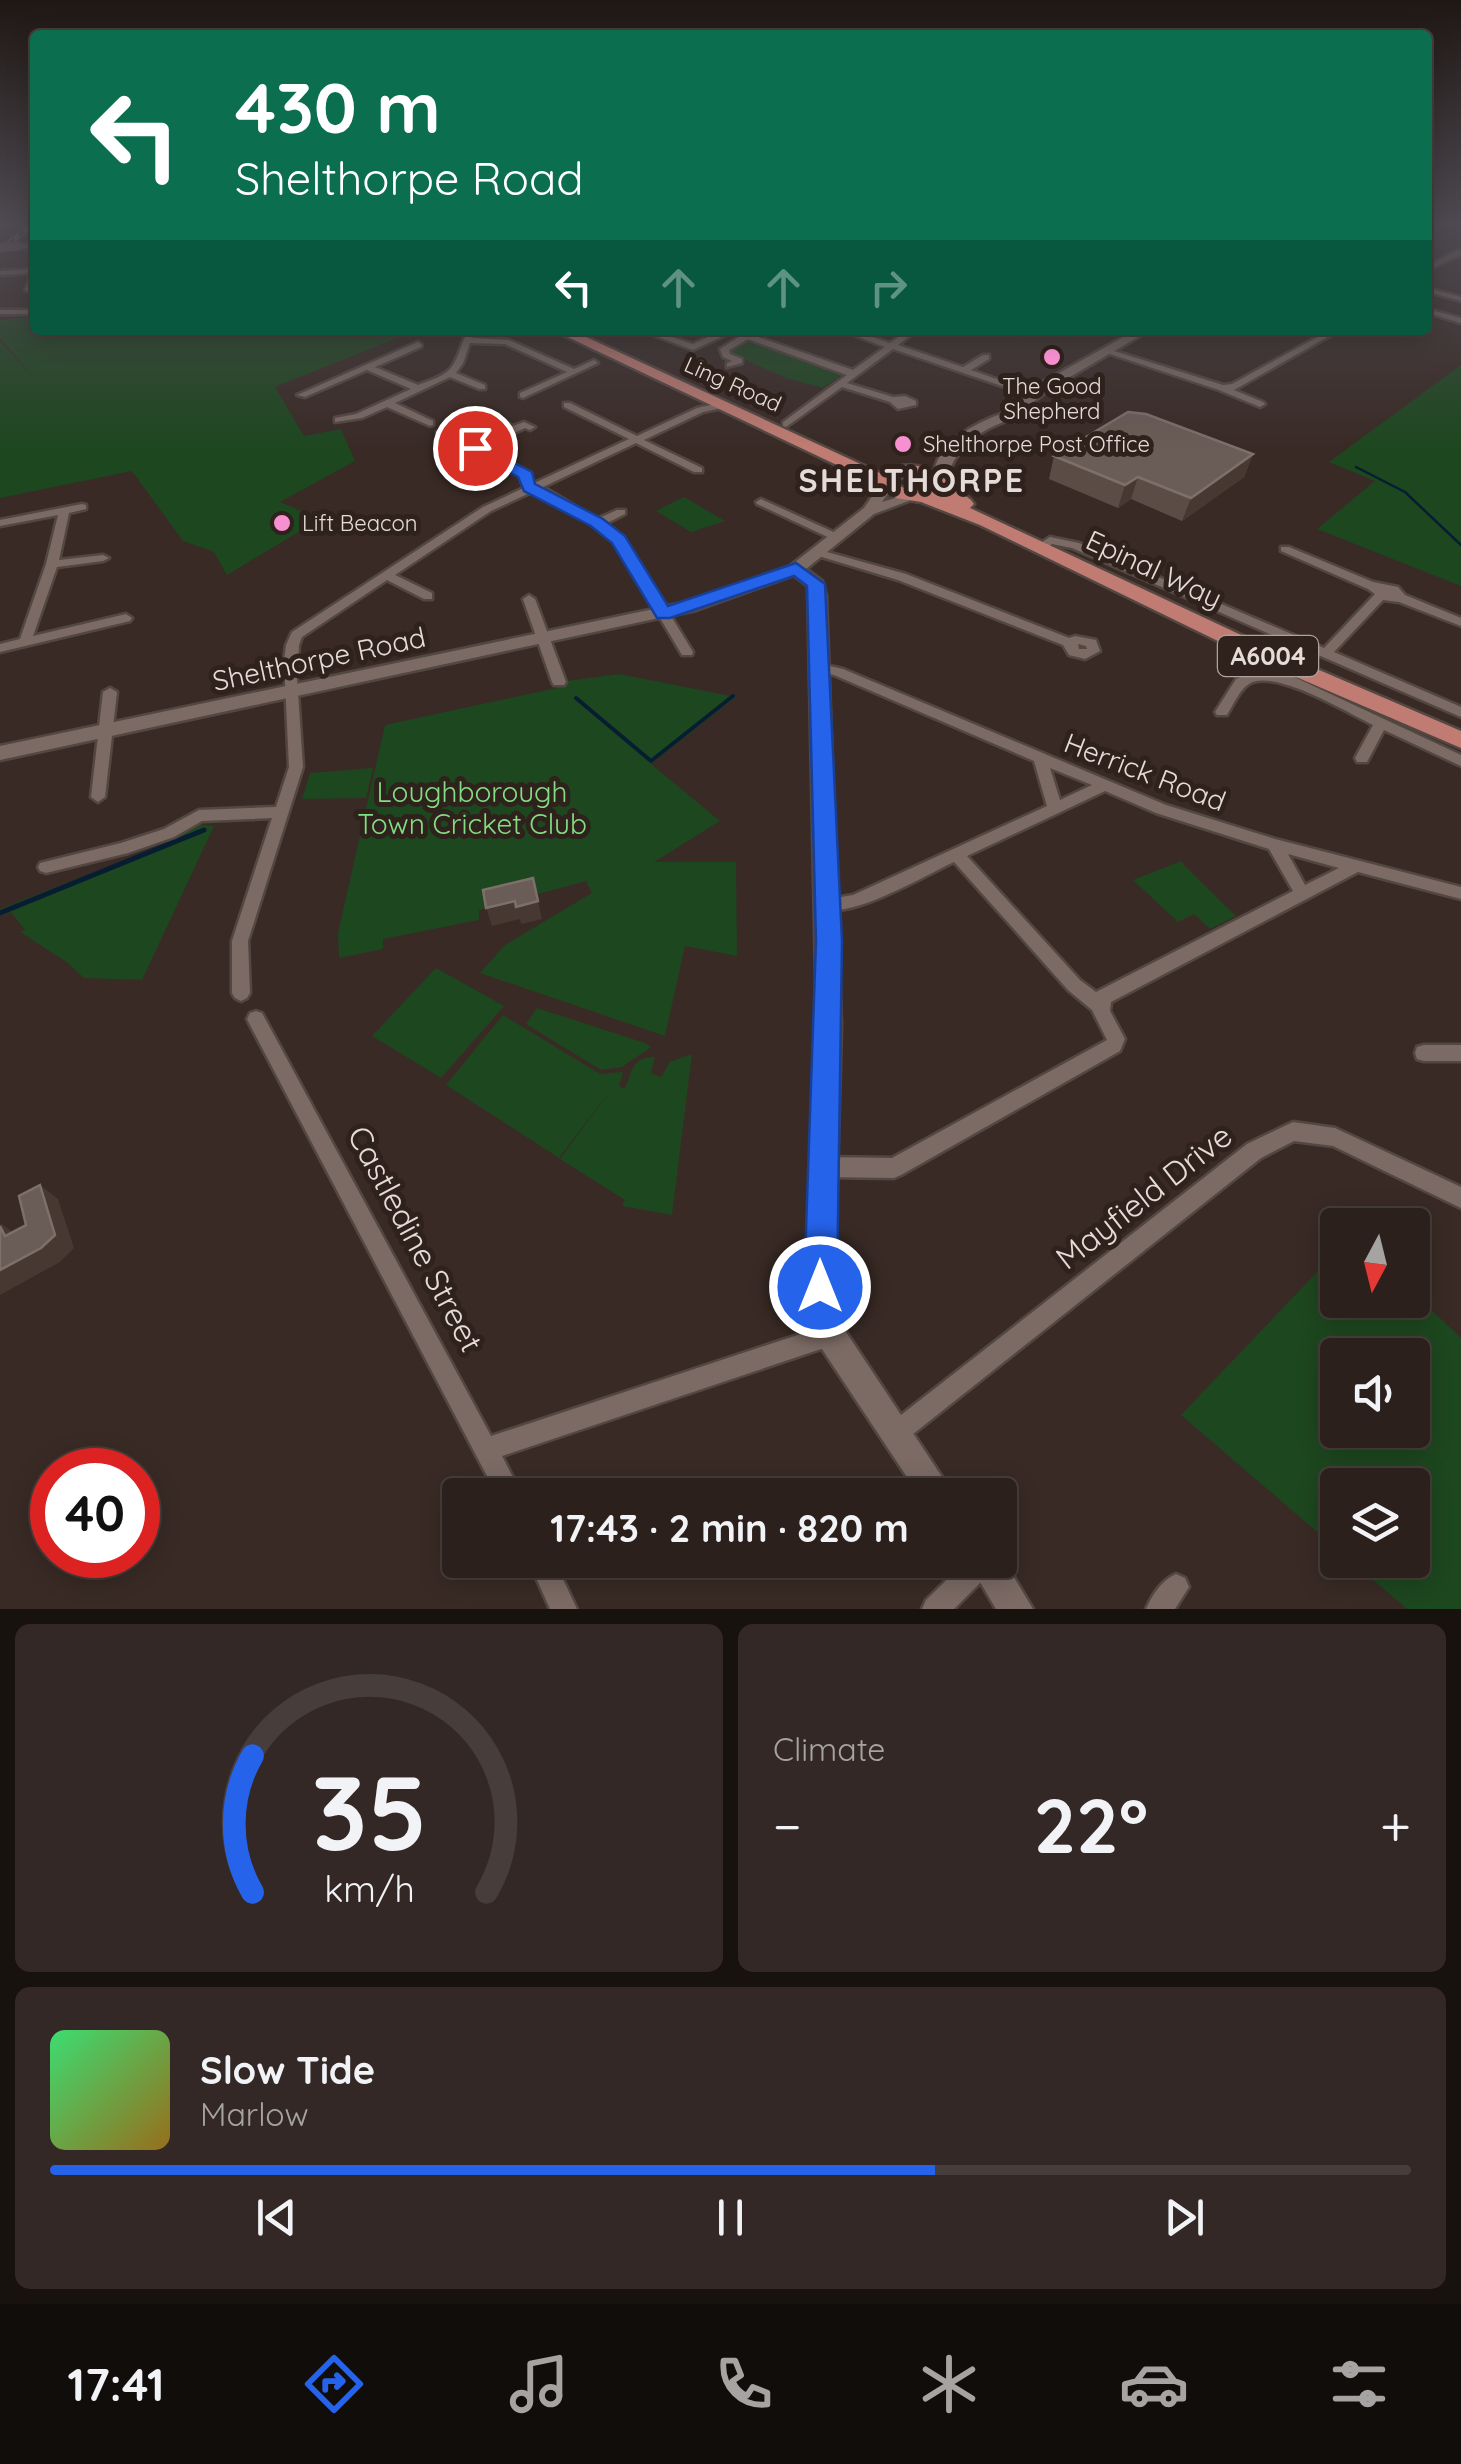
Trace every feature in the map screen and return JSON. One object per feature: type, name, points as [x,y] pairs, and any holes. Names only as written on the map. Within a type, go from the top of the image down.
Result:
[{"type":"main road","name":"Ling Road","points":[[571,335],[887,483]]},
{"type":"main road","name":"Ling Road","points":[[589,335],[874,463],[906,469]]},
{"type":"main road","points":[[722,405],[745,406]]},
{"type":"main road","points":[[887,483],[890,474],[906,469]]},
{"type":"main road","name":"A6004","points":[[906,469],[930,473],[941,482]]},
{"type":"main road","points":[[917,496],[938,491],[941,482]]},
{"type":"main road","name":"Epinal Way","points":[[941,482],[987,521]]},
{"type":"main road","name":"A6004","points":[[887,483],[917,496]]},
{"type":"main road","name":"Epinal Way","points":[[917,496],[1045,544],[1267,656],[1461,740]]},
{"type":"street","points":[[0,312],[30,312]]},
{"type":"street","points":[[1432,312],[1461,321]]},
{"type":"street","points":[[335,420],[358,416],[450,374],[461,361],[470,335]]},
{"type":"street","points":[[663,336],[693,347],[719,335]]},
{"type":"street","points":[[744,335],[854,374]]},
{"type":"street","points":[[859,335],[1034,394]]},
{"type":"street","points":[[786,424],[907,335]]},
{"type":"street","points":[[941,482],[939,470],[951,452],[986,424],[1136,335]]},
{"type":"street","points":[[1222,388],[1234,387],[1327,335]]},
{"type":"street","points":[[738,364],[724,349],[747,336]]},
{"type":"street","points":[[465,340],[506,342],[574,372]]},
{"type":"street","points":[[309,395],[420,343]]},
{"type":"street","points":[[1108,352],[1260,404]]},
{"type":"street","points":[[965,370],[986,357]]},
{"type":"street","points":[[530,368],[548,360]]},
{"type":"street","points":[[522,395],[594,363]]},
{"type":"street","points":[[368,366],[419,388]]},
{"type":"street","points":[[450,374],[484,389]]},
{"type":"street","points":[[841,384],[893,400]]},
{"type":"street","points":[[387,403],[430,423]]},
{"type":"street","points":[[566,405],[698,470]]},
{"type":"street","points":[[241,993],[240,941],[296,767],[289,651],[296,635],[534,482],[700,410],[722,405]]},
{"type":"street","points":[[406,422],[418,417]]},
{"type":"street","points":[[499,423],[514,430]]},
{"type":"street","points":[[475,448],[524,425],[530,427]]},
{"type":"street","points":[[442,432],[534,482],[597,522],[624,546],[687,652]]},
{"type":"street","points":[[906,469],[951,452]]},
{"type":"street","points":[[869,511],[887,483]]},
{"type":"street","points":[[869,511],[917,496]]},
{"type":"street","points":[[761,502],[836,537]]},
{"type":"street","points":[[0,523],[82,507]]},
{"type":"street","points":[[25,642],[52,564],[64,511]]},
{"type":"street","name":"Shelthorpe Road","points":[[0,753],[664,614],[806,560],[869,511]]},
{"type":"street","points":[[597,522],[621,512]]},
{"type":"street","points":[[1045,544],[1075,544],[1461,712]]},
{"type":"street","points":[[1286,550],[1377,591],[1394,590],[1401,598],[1461,622]]},
{"type":"street","points":[[52,564],[103,558]]},
{"type":"street","points":[[806,560],[902,577],[1070,643]]},
{"type":"street","points":[[806,560],[816,584],[829,906],[819,1260],[824,1310],[831,1335],[926,1478]]},
{"type":"street","points":[[386,575],[428,596]]},
{"type":"street","points":[[1325,654],[1377,591]]},
{"type":"street","points":[[529,599],[559,682]]},
{"type":"street","points":[[0,648],[126,618]]},
{"type":"street","name":"Herrick Road","points":[[820,668],[838,672],[1172,813],[1354,867],[1461,893]]},
{"type":"street","points":[[1222,713],[1241,682],[1270,674],[1382,722],[1461,762]]},
{"type":"street","points":[[98,797],[110,692]]},
{"type":"street","points":[[1362,758],[1382,722]]},
{"type":"street","points":[[1040,758],[1055,808]]},
{"type":"street","points":[[829,906],[855,901],[1106,785]]},
{"type":"street","points":[[46,867],[169,833],[198,811],[282,812]]},
{"type":"street","points":[[1275,845],[1303,895]]},
{"type":"street","points":[[824,1166],[894,1168],[1108,1048],[1116,1039],[1100,1006],[1074,985],[954,853]]},
{"type":"street","points":[[1100,1006],[1102,998],[1114,991],[1354,867]]},
{"type":"street","name":"Castledine Street","points":[[256,1018],[502,1478]]},
{"type":"street","points":[[1424,1054],[1461,1053]]},
{"type":"street","name":"Mayfield Drive","points":[[895,1434],[1254,1151],[1293,1131],[1335,1136],[1461,1198]]},
{"type":"street","points":[[487,1449],[831,1335]]},
{"type":"street","points":[[549,1578],[564,1609]]},
{"type":"street","points":[[935,1609],[966,1578]]},
{"type":"street","points":[[996,1578],[1016,1609]]},
{"type":"street","points":[[1159,1609],[1176,1587]]},
{"type":"green space","points":[[30,317],[30,335],[405,335],[275,387],[304,436],[341,429],[355,461],[280,502],[320,519],[227,575],[214,552],[183,541],[132,471],[0,498],[0,341],[35,379],[0,338],[0,320]]},
{"type":"green space","points":[[745,340],[843,374],[823,388],[786,378],[727,352]]},
{"type":"green space","points":[[1461,365],[1461,586],[1317,529],[1375,481],[1329,462]]},
{"type":"green space","points":[[684,497],[725,521],[691,532],[656,511]]},
{"type":"green space","name":"Loughborough Town Cricket Club","points":[[619,674],[736,697],[651,764],[720,821],[654,862],[736,862],[737,956],[685,946],[665,1036],[480,973],[505,945],[592,893],[586,881],[479,910],[479,920],[383,939],[383,949],[339,958],[338,933],[385,725],[557,688],[559,682]]},
{"type":"green space","points":[[373,768],[366,798],[302,799],[310,773]]},
{"type":"green space","points":[[196,824],[214,826],[142,980],[84,978],[20,932],[25,930],[11,912],[0,916],[0,909],[171,842]]},
{"type":"green space","points":[[1181,861],[1236,916],[1210,929],[1194,914],[1178,922],[1133,880]]},
{"type":"green space","points":[[436,968],[504,1006],[441,1078],[372,1036]]},
{"type":"green space","points":[[537,1008],[651,1047],[622,1067],[601,1070],[526,1024]]},
{"type":"green space","points":[[503,1015],[600,1074],[623,1072],[619,1086],[624,1089],[641,1059],[655,1057],[651,1073],[661,1077],[670,1062],[692,1054],[672,1215],[622,1206],[625,1200],[560,1159],[616,1083],[559,1158],[446,1085]]},
{"type":"green space","points":[[1320,1269],[1320,1318],[1430,1318],[1430,1309],[1461,1338],[1461,1609],[1407,1609],[1371,1578],[1430,1578],[1430,1468],[1320,1468],[1320,1534],[1181,1415]]},
{"type":"building","points":[[1128,412],[1146,414],[1253,454],[1191,498],[1138,477],[1125,485],[1054,456]]},
{"type":"building","points":[[533,878],[538,901],[516,907],[515,901],[486,908],[483,890]]},
{"type":"building","points":[[40,1185],[55,1235],[41,1248],[0,1270],[0,1226],[5,1236],[26,1225],[19,1196]]},
{"type":"waterway","points":[[1356,467],[1405,492],[1461,545]]},
{"type":"waterway","points":[[576,698],[651,761],[733,696]]},
{"type":"waterway","points":[[0,913],[204,830],[200,832]]},
{"type":"place","name":"The Good Shepherd","points":[[1052,357]]},
{"type":"place","name":"Shelthorpe Post Office","points":[[903,444]]},
{"type":"place","name":"Lift Beacon","points":[[282,523]]},
{"type":"district","name":"SHELTHORPE","points":[[912,481]]},
{"type":"route","points":[[475,448],[526,475],[530,487],[597,522],[619,540],[664,614],[796,569],[816,584],[829,906],[820,1287]]}]
